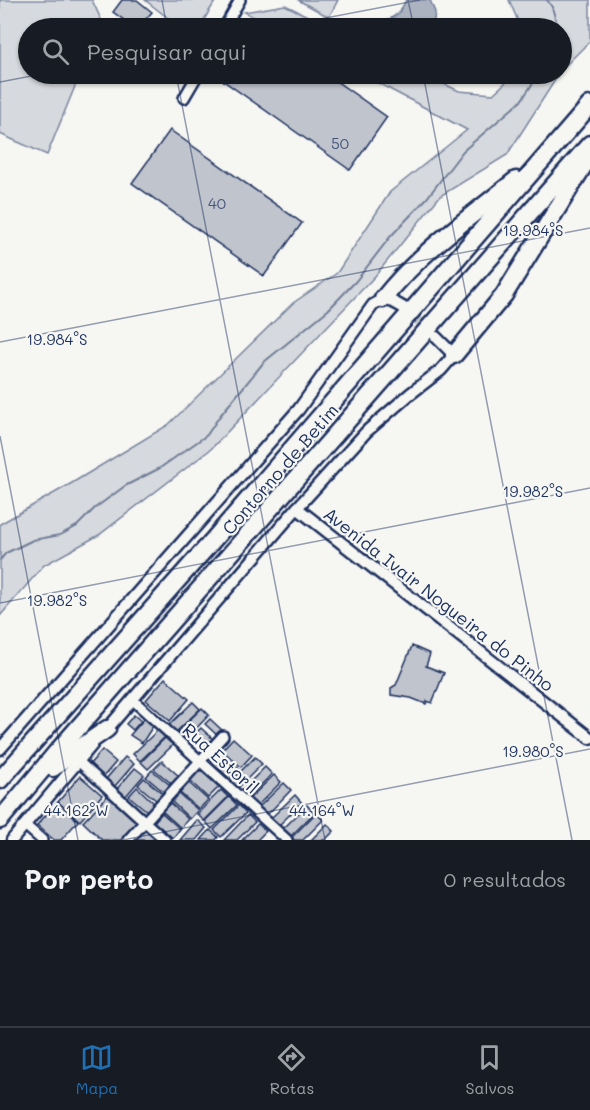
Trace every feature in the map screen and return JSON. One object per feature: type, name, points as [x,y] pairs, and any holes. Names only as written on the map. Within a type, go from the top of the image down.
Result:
[{"type":"highway","name":"Contorno de Betim","points":[[0,780],[590,105]]},
{"type":"highway","name":"Contorno de Betim","points":[[0,819],[48,761],[590,144]]},
{"type":"highway","points":[[383,299],[396,283],[444,239],[549,153]]},
{"type":"highway","points":[[454,354],[504,295],[590,155]]},
{"type":"highway","points":[[0,831],[57,764],[107,729]]},
{"type":"street","points":[[230,18],[240,0]]},
{"type":"street","points":[[184,98],[192,84]]},
{"type":"street","points":[[383,299],[392,300],[404,308]]},
{"type":"street","name":"Contorno de Betim","points":[[0,749],[298,409],[373,305],[383,299]]},
{"type":"street","points":[[12,840],[297,508],[367,431],[441,370],[454,354],[436,338]]},
{"type":"street","name":"Avenida Ivair Nogueira do Pinho","points":[[297,508],[590,738]]},
{"type":"street","name":"Rua Estoril","points":[[133,700],[287,840]]},
{"type":"street","points":[[128,840],[223,736]]},
{"type":"street","points":[[78,761],[165,840]]},
{"type":"street","points":[[26,826],[42,840]]},
{"type":"shaded area","points":[[0,0],[92,0],[100,18],[18,18],[18,84],[76,84],[47,155],[0,134]]},
{"type":"shaded area","points":[[145,0],[216,0],[205,18],[168,18]]},
{"type":"shaded area","points":[[298,0],[338,0],[329,17]]},
{"type":"shaded area","points":[[406,0],[430,0],[435,12],[434,18],[391,18],[399,13]]},
{"type":"shaded area","points":[[509,0],[590,0],[590,41],[572,59],[572,18],[517,18]]},
{"type":"shaded area","points":[[285,5],[312,18],[256,18],[244,12]]},
{"type":"shaded area","points":[[380,84],[444,84],[459,91],[493,94],[504,84],[553,84],[507,155],[440,196],[375,276],[211,449],[99,535],[44,565],[0,616],[0,524],[168,425],[293,303],[337,273],[390,192],[467,130]]},
{"type":"building","points":[[122,0],[137,0],[152,12],[147,18],[121,18],[113,12]]},
{"type":"building","points":[[228,84],[340,84],[387,117],[350,170]]},
{"type":"building","points":[[170,130],[302,223],[264,276],[132,183]]},
{"type":"building","points":[[412,646],[430,654],[426,666],[444,673],[432,703],[427,701],[426,704],[411,698],[391,695],[391,688],[396,685]]},
{"type":"building","points":[[165,678],[189,699],[170,721],[146,700]]},
{"type":"building","points":[[193,702],[200,709],[175,733],[168,726]]},
{"type":"building","points":[[202,708],[209,715],[185,740],[177,732]]},
{"type":"building","points":[[134,715],[141,721],[133,730],[126,724]]},
{"type":"building","points":[[145,718],[153,726],[142,743],[130,735]]},
{"type":"building","points":[[210,719],[223,731],[218,736],[205,724]]},
{"type":"building","points":[[201,728],[214,740],[209,745],[196,733]]},
{"type":"building","points":[[158,730],[165,737],[140,761],[133,754]]},
{"type":"building","points":[[165,738],[173,745],[148,769],[141,762]]},
{"type":"building","points":[[233,738],[252,755],[241,767],[222,750]]},
{"type":"building","points":[[102,750],[116,762],[103,777],[89,765]]},
{"type":"building","points":[[220,752],[239,769],[230,779],[211,761]]},
{"type":"building","points":[[125,757],[134,764],[115,786],[106,779]]},
{"type":"building","points":[[255,757],[262,764],[238,788],[231,781]]},
{"type":"building","points":[[162,761],[180,777],[173,785],[154,769]]},
{"type":"building","points":[[265,767],[272,774],[248,798],[241,791]]},
{"type":"building","points":[[135,768],[144,775],[125,797],[116,790]]},
{"type":"building","points":[[152,770],[171,786],[165,793],[146,777]]},
{"type":"building","points":[[200,770],[219,787],[208,798],[190,781]]},
{"type":"building","points":[[274,775],[281,782],[256,807],[249,799]]},
{"type":"building","points":[[80,776],[102,795],[80,821],[58,802]]},
{"type":"building","points":[[144,778],[163,794],[157,801],[138,785]]},
{"type":"building","points":[[189,783],[208,800],[199,809],[180,793]]},
{"type":"building","points":[[284,783],[291,790],[267,815],[259,807]]},
{"type":"building","points":[[137,787],[155,804],[148,812],[129,796]]},
{"type":"building","points":[[221,790],[228,797],[204,821],[197,814]]},
{"type":"building","points":[[179,794],[198,810],[190,819],[172,802]]},
{"type":"building","points":[[108,795],[137,822],[121,840],[102,840],[83,822]]},
{"type":"building","points":[[295,795],[302,803],[277,827],[270,819]]},
{"type":"building","points":[[229,797],[237,805],[212,829],[205,821]]},
{"type":"building","points":[[58,802],[78,821],[61,840],[54,840],[37,825]]},
{"type":"building","points":[[170,803],[188,819],[181,828],[162,811]]},
{"type":"building","points":[[239,805],[246,813],[221,837],[214,830]]},
{"type":"building","points":[[307,805],[314,813],[290,837],[283,829]]},
{"type":"building","points":[[162,813],[180,829],[173,838],[154,822]]},
{"type":"building","points":[[316,813],[323,820],[303,840],[294,840],[292,837]]},
{"type":"building","points":[[248,815],[255,822],[237,840],[224,840]]},
{"type":"building","points":[[197,820],[206,828],[196,840],[180,840]]},
{"type":"building","points":[[258,824],[266,831],[257,840],[242,840]]},
{"type":"building","points":[[327,824],[334,831],[325,840],[311,840]]},
{"type":"building","points":[[145,830],[156,840],[136,840]]},
{"type":"building","points":[[210,830],[218,837],[216,840],[201,840]]},
{"type":"waterway","points":[[547,0],[555,18]]},
{"type":"waterway","points":[[0,560],[6,553],[33,540],[60,535],[77,526],[95,508],[125,486],[160,468],[207,435],[264,362],[328,310],[356,281],[390,237],[427,198],[463,151],[521,101],[532,84]]},
{"type":"tunnel","points":[[406,309],[432,333]]}]
